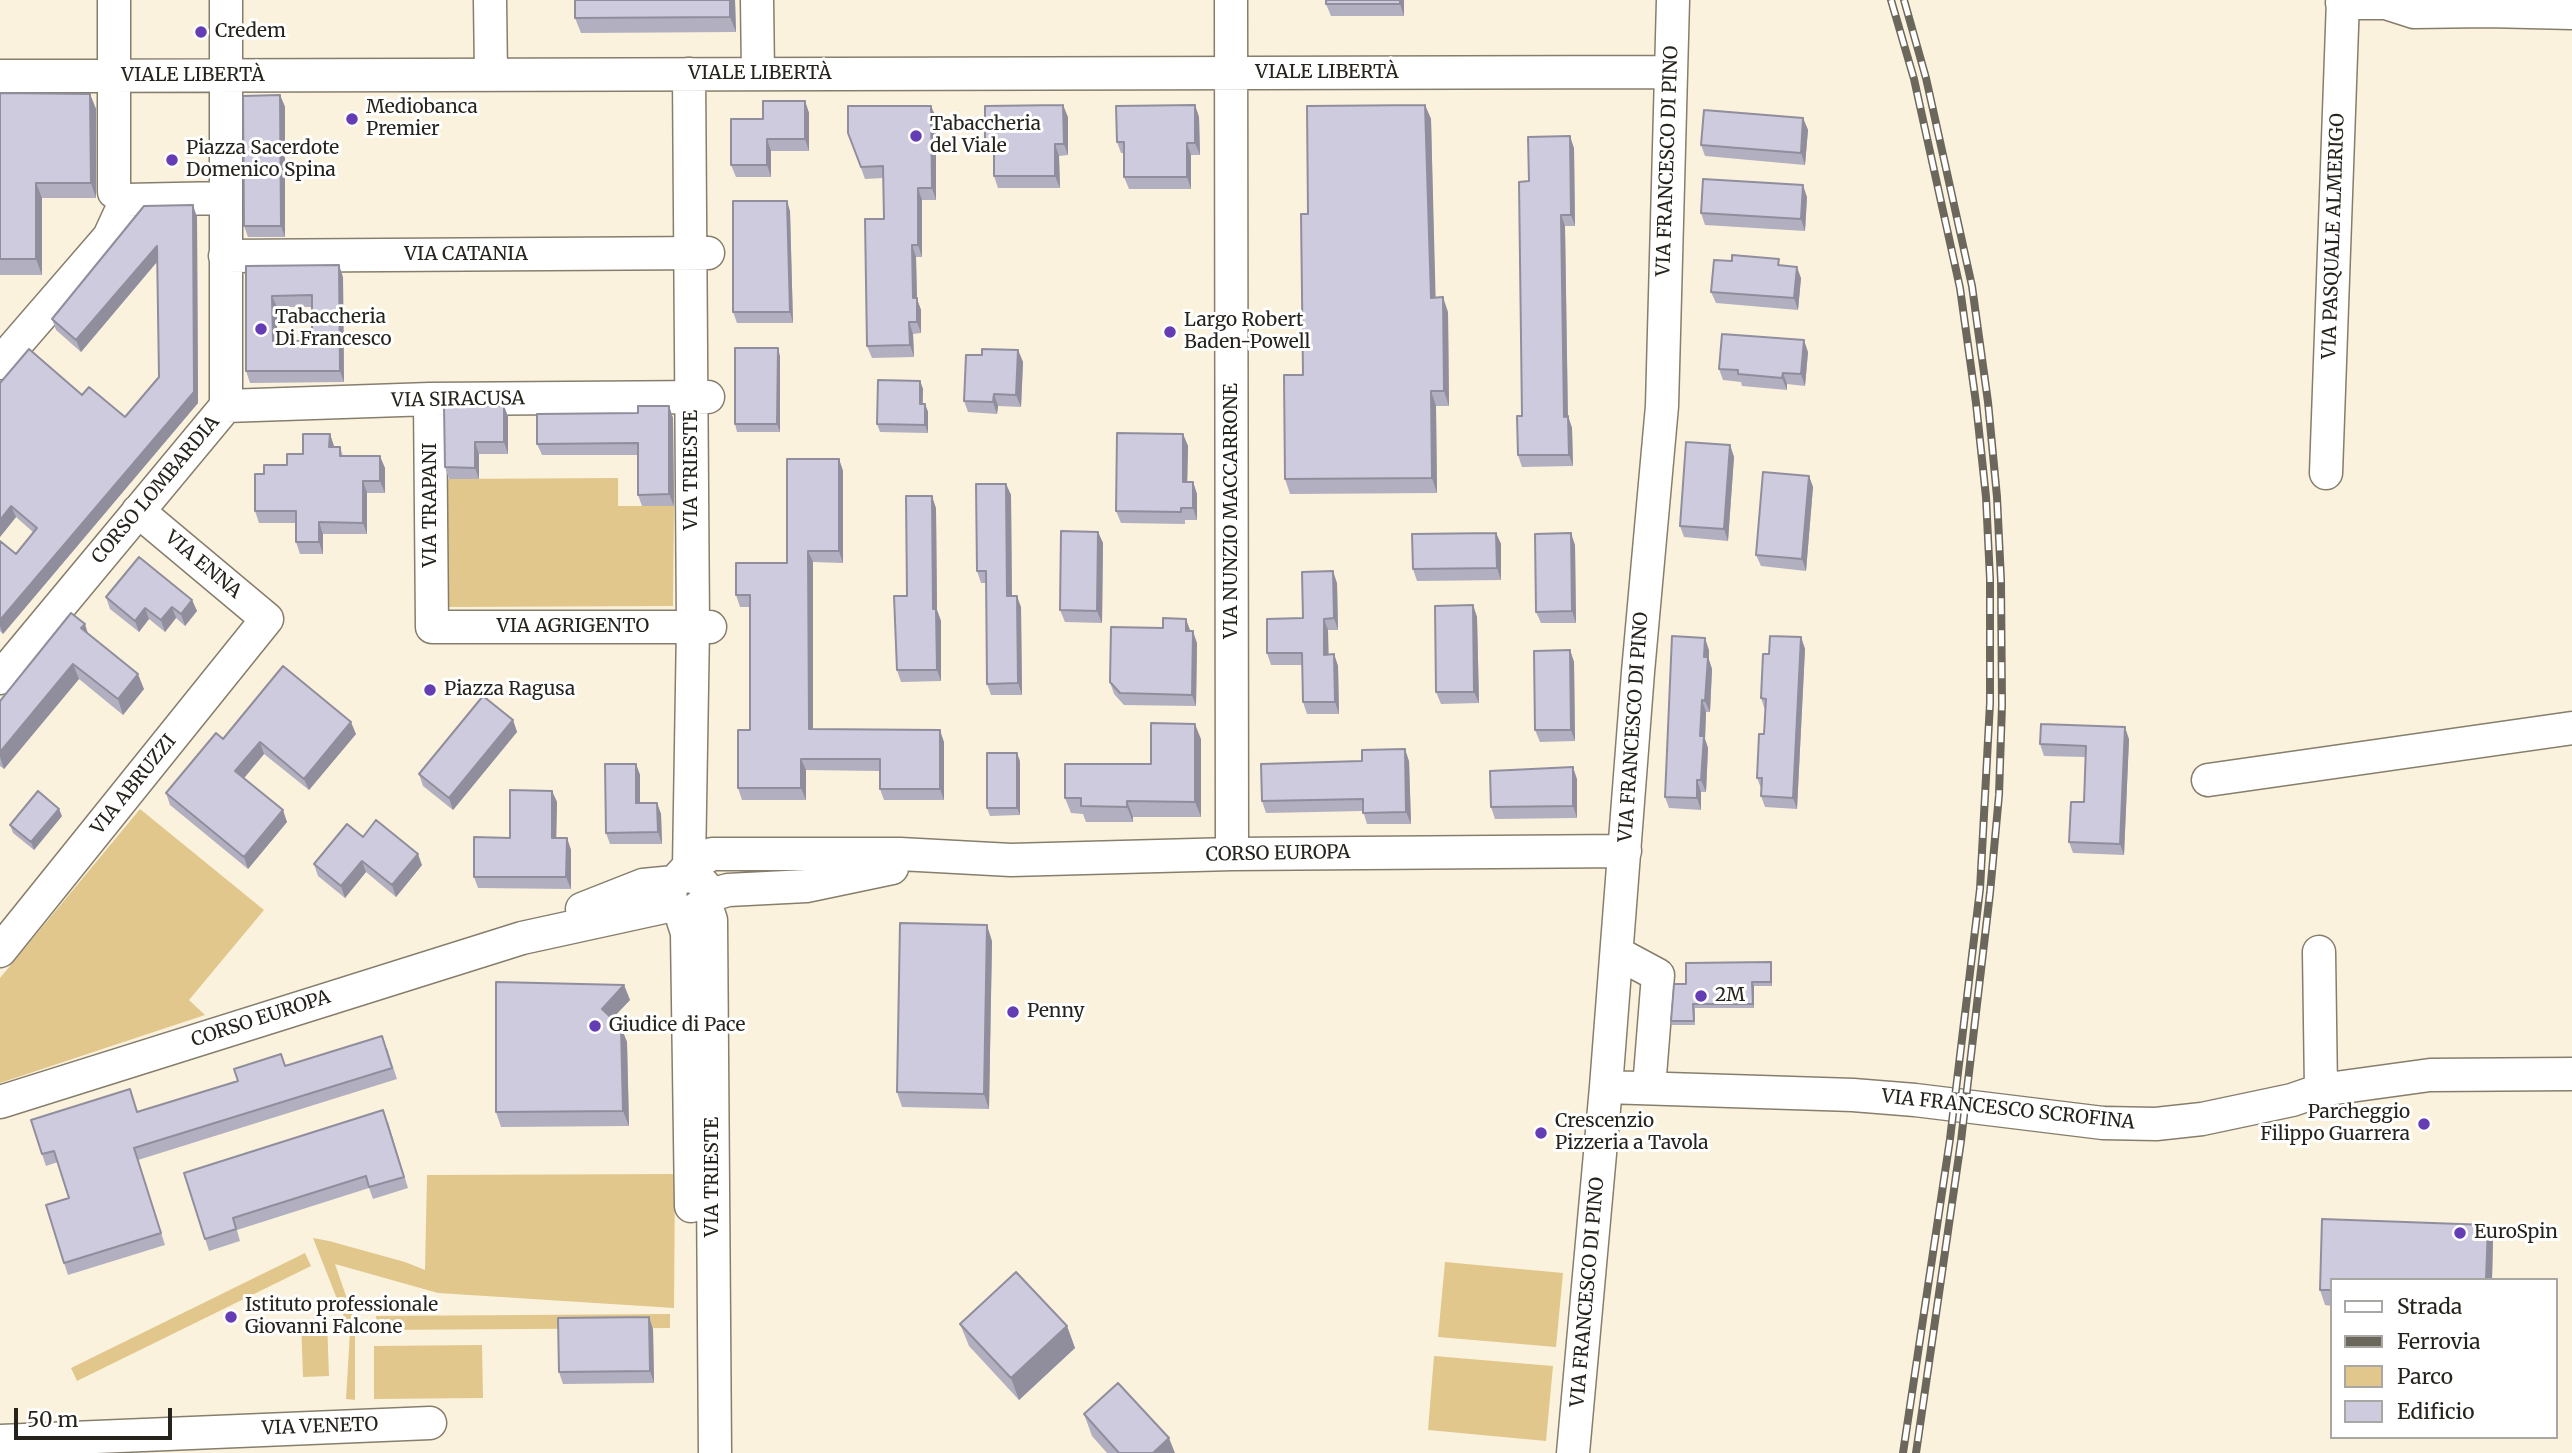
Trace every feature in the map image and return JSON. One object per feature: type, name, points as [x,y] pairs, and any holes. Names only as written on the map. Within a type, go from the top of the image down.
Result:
[{"type":"street","points":[[0,363],[109,237],[122,210],[114,192],[114,0]]},
{"type":"street","name":"CORSO LOMBARDIA","points":[[0,678],[226,407],[226,0]]},
{"type":"street","points":[[490,0],[491,75]]},
{"type":"street","points":[[757,0],[758,74]]},
{"type":"street","name":"VIA NUNZIO MACCARRONE","points":[[1231,0],[1232,854]]},
{"type":"street","name":"VIA FRANCESCO DI PINO","points":[[1573,1453],[1609,1051],[1637,672],[1662,406],[1673,0]]},
{"type":"street","points":[[2342,1],[2386,3],[2414,12],[2477,6],[2572,13]]},
{"type":"street","name":"VIA PASQUALE ALMERIGO","points":[[2326,473],[2342,1]]},
{"type":"street","name":"VIALE LIBERTÀ","points":[[0,76],[1671,72]]},
{"type":"street","name":"VIA TRIESTE","points":[[695,1453],[687,933],[701,627],[698,74]]},
{"type":"street","name":"VIA CATANIA","points":[[122,210],[225,227],[699,253]]},
{"type":"street","name":"VIA SIRACUSA","points":[[226,407],[430,400],[700,398]]},
{"type":"street","name":"VIA TRAPANI","points":[[430,400],[443,619]]},
{"type":"street","name":"VIA ENNA","points":[[138,511],[267,619]]},
{"type":"street","name":"VIA ABRUZZI","points":[[0,951],[267,619]]},
{"type":"street","name":"VIA AGRIGENTO","points":[[443,619],[701,627]]},
{"type":"street","points":[[2208,780],[2572,728]]},
{"type":"street","name":"CORSO EUROPA","points":[[973,859],[1625,851]]},
{"type":"street","points":[[758,854],[765,864],[762,887]]},
{"type":"street","points":[[690,887],[758,854],[900,854],[973,859]]},
{"type":"street","points":[[690,887],[728,890],[806,886],[896,867],[973,859]]},
{"type":"street","name":"CORSO EUROPA","points":[[0,1102],[522,938],[570,914],[643,885],[690,887]]},
{"type":"street","name":"VIA TRIESTE","points":[[690,887],[711,920],[715,1453]]},
{"type":"street","points":[[2319,952],[2321,1090]]},
{"type":"street","points":[[1617,953],[1658,975],[1649,1088]]},
{"type":"street","points":[[1609,1051],[1653,1038]]},
{"type":"street","name":"VIA FRANCESCO SCROFINA","points":[[1606,1087],[1853,1095],[2103,1123],[2156,1124],[2215,1116],[2292,1100],[2321,1090],[2430,1074],[2572,1074]]},
{"type":"street","name":"VIA VENETO","points":[[0,1441],[430,1423]]},
{"type":"green space","points":[[618,478],[618,506],[674,506],[673,606],[449,607],[445,479]]},
{"type":"green space","points":[[140,809],[264,910],[189,1000],[205,1015],[0,1083],[0,978]]},
{"type":"green space","points":[[675,1174],[674,1308],[438,1293],[335,1264],[355,1322],[355,1400],[346,1399],[350,1332],[313,1238],[405,1262],[425,1270],[427,1175]]},
{"type":"green space","points":[[305,1253],[311,1266],[77,1381],[71,1368]]},
{"type":"green space","points":[[1445,1262],[1563,1273],[1556,1347],[1438,1337]]},
{"type":"green space","points":[[670,1314],[670,1328],[377,1330],[376,1316]]},
{"type":"green space","points":[[327,1320],[329,1376],[303,1377],[301,1321]]},
{"type":"green space","points":[[482,1345],[483,1398],[374,1399],[374,1346]]},
{"type":"green space","points":[[1434,1356],[1553,1366],[1546,1441],[1428,1430]]},
{"type":"building","points":[[575,0],[730,0],[730,17],[575,18]]},
{"type":"building","points":[[1326,0],[1400,0],[1400,4],[1326,4]]},
{"type":"building","points":[[0,93],[90,94],[91,183],[36,183],[36,259],[0,259]]},
{"type":"building","points":[[280,95],[281,226],[244,226],[243,96]]},
{"type":"building","points":[[763,101],[805,101],[805,139],[767,139],[767,165],[731,165],[731,119],[763,119]]},
{"type":"building","points":[[1063,105],[1064,144],[1055,144],[1055,176],[994,176],[994,142],[985,143],[985,106]]},
{"type":"building","points":[[1195,105],[1195,143],[1187,143],[1187,177],[1124,177],[1124,142],[1117,142],[1116,106]]},
{"type":"building","points":[[1425,105],[1431,298],[1443,297],[1444,391],[1431,391],[1432,478],[1285,479],[1284,375],[1303,375],[1301,214],[1308,214],[1307,106]]},
{"type":"building","points":[[848,106],[931,106],[932,188],[918,188],[918,245],[912,245],[913,298],[917,298],[917,322],[909,322],[910,345],[867,346],[865,219],[884,219],[883,166],[861,167],[848,133]]},
{"type":"building","points":[[1704,110],[1803,118],[1801,153],[1701,145]]},
{"type":"building","points":[[1570,136],[1571,215],[1561,215],[1564,417],[1568,416],[1569,455],[1518,455],[1517,416],[1522,416],[1519,182],[1529,181],[1528,137]]},
{"type":"building","points":[[1703,179],[1803,185],[1801,219],[1701,213]]},
{"type":"building","points":[[733,201],[787,201],[790,312],[733,312]]},
{"type":"building","points":[[193,205],[194,392],[0,620],[0,541],[16,554],[37,528],[11,506],[0,520],[0,383],[29,349],[82,395],[89,387],[125,417],[159,377],[157,246],[76,340],[52,319],[144,206]]},
{"type":"building","points":[[1732,255],[1779,259],[1778,265],[1797,267],[1794,298],[1711,292],[1714,260],[1732,261]]},
{"type":"building","points":[[339,265],[340,371],[246,371],[246,266]],"holes":[[[312,295],[312,341],[273,341],[272,296]]]},
{"type":"building","points":[[1722,334],[1804,340],[1801,374],[1783,373],[1782,378],[1738,374],[1738,370],[1719,369]]},
{"type":"building","points":[[735,348],[778,348],[777,424],[735,424]]},
{"type":"building","points":[[982,349],[1018,350],[1016,395],[994,394],[993,402],[964,401],[966,355],[982,355]]},
{"type":"building","points":[[878,380],[920,381],[920,404],[925,404],[925,425],[877,424]]},
{"type":"building","points":[[444,406],[504,406],[504,442],[475,442],[475,468],[445,467]]},
{"type":"building","points":[[638,406],[669,406],[669,494],[638,495],[638,443],[537,444],[537,414],[638,413]]},
{"type":"building","points":[[1117,433],[1183,434],[1183,482],[1193,482],[1193,508],[1181,508],[1181,512],[1116,511]]},
{"type":"building","points":[[303,434],[330,434],[329,447],[340,447],[340,456],[380,456],[380,481],[363,481],[363,523],[319,522],[319,542],[296,542],[296,511],[255,511],[255,474],[264,474],[264,465],[287,465],[287,454],[303,454]]},
{"type":"building","points":[[1686,442],[1730,445],[1724,529],[1680,526]]},
{"type":"building","points":[[787,459],[839,459],[839,551],[808,551],[809,729],[940,730],[940,789],[880,789],[880,759],[801,759],[801,788],[738,788],[738,730],[750,730],[750,595],[736,595],[736,563],[787,563]]},
{"type":"building","points":[[1763,472],[1809,476],[1802,559],[1756,555]]},
{"type":"building","points":[[976,484],[1006,484],[1007,596],[1017,596],[1018,683],[987,684],[986,571],[977,571]]},
{"type":"building","points":[[906,496],[932,496],[933,609],[936,609],[937,670],[897,670],[894,596],[907,596]]},
{"type":"building","points":[[1061,531],[1098,532],[1097,611],[1060,610]]},
{"type":"building","points":[[1496,533],[1497,568],[1413,569],[1412,534]]},
{"type":"building","points":[[1571,533],[1572,611],[1536,612],[1535,534]]},
{"type":"building","points":[[139,557],[192,600],[181,614],[172,607],[161,620],[145,608],[135,621],[106,597]]},
{"type":"building","points":[[1333,571],[1334,618],[1324,619],[1324,655],[1334,654],[1335,702],[1303,702],[1302,653],[1267,653],[1267,619],[1303,618],[1302,572]]},
{"type":"building","points":[[1473,605],[1474,692],[1436,692],[1435,606]]},
{"type":"building","points":[[71,613],[85,624],[81,628],[138,674],[118,699],[73,664],[0,752],[0,701]]},
{"type":"building","points":[[1163,618],[1186,619],[1186,631],[1193,631],[1192,695],[1120,693],[1110,682],[1111,627],[1163,628]]},
{"type":"building","points":[[1672,636],[1705,638],[1704,657],[1708,657],[1705,701],[1702,700],[1700,736],[1704,736],[1697,798],[1665,797]]},
{"type":"building","points":[[1770,636],[1801,637],[1793,798],[1761,796],[1762,778],[1757,778],[1759,734],[1764,734],[1766,699],[1761,698],[1763,654],[1769,654]]},
{"type":"building","points":[[1570,650],[1571,730],[1535,730],[1534,651]]},
{"type":"building","points":[[283,666],[351,722],[304,779],[260,742],[235,771],[283,810],[244,857],[166,793],[216,733],[223,739]]},
{"type":"building","points":[[483,696],[513,720],[449,798],[419,774]]},
{"type":"building","points":[[1151,723],[1195,724],[1195,802],[1127,801],[1127,807],[1081,806],[1081,798],[1065,798],[1065,764],[1151,764]]},
{"type":"building","points":[[2041,724],[2125,727],[2120,844],[2069,842],[2071,802],[2084,802],[2086,746],[2040,744]]},
{"type":"building","points":[[1405,749],[1406,812],[1363,813],[1363,799],[1262,801],[1261,764],[1362,761],[1362,750]]},
{"type":"building","points":[[987,753],[1017,753],[1017,808],[987,808]]},
{"type":"building","points":[[605,764],[636,764],[636,803],[657,803],[658,832],[606,833]]},
{"type":"building","points":[[1573,767],[1573,806],[1491,807],[1490,771]]},
{"type":"building","points":[[510,790],[552,791],[552,838],[567,838],[566,877],[474,877],[474,837],[510,838]]},
{"type":"building","points":[[38,791],[59,809],[31,842],[10,825]]},
{"type":"building","points":[[376,820],[418,854],[392,885],[362,861],[341,886],[314,864],[347,824],[363,837]]},
{"type":"building","points":[[900,923],[987,925],[984,1094],[897,1092]]},
{"type":"building","points":[[1771,962],[1771,982],[1752,982],[1753,1004],[1693,1004],[1694,1021],[1671,1021],[1674,984],[1686,984],[1686,963]]},
{"type":"building","points":[[496,982],[624,985],[602,1009],[621,1027],[623,1111],[496,1112]]},
{"type":"building","points":[[382,1036],[392,1068],[134,1148],[161,1233],[64,1263],[46,1205],[69,1198],[54,1151],[42,1154],[31,1120],[130,1089],[137,1112],[238,1081],[234,1069],[281,1054],[285,1066]]},
{"type":"building","points":[[383,1110],[404,1177],[369,1187],[366,1176],[233,1218],[236,1229],[205,1239],[184,1173]]},
{"type":"building","points":[[2322,1219],[2488,1225],[2486,1278],[2330,1278],[2330,1290],[2320,1290]]},
{"type":"building","points":[[1016,1272],[1067,1326],[1011,1378],[960,1324]]},
{"type":"building","points":[[649,1317],[650,1371],[559,1372],[558,1318]]},
{"type":"building","points":[[1118,1383],[1169,1438],[1153,1453],[1119,1453],[1084,1414]]},
{"type":"railway","points":[[1891,0],[1914,79],[1960,288],[1986,497],[1990,579],[1990,703],[1980,889],[1950,1139],[1903,1453]]},
{"type":"railway","points":[[1904,0],[1926,78],[1972,286],[1988,402],[2001,580],[2002,705],[1999,795],[1990,893],[1961,1141],[1916,1453]]},
{"type":"place","name":"Credem","points":[[201,32]]},
{"type":"place","name":"Mediobanca Premier","points":[[352,119]]},
{"type":"place","name":"Tabaccheria del Viale","points":[[916,136]]},
{"type":"place","name":"Piazza Sacerdote Domenico Spina","points":[[172,160]]},
{"type":"place","name":"Tabaccheria Di Francesco","points":[[261,329]]},
{"type":"place","name":"Largo Robert Baden-Powell","points":[[1170,332]]},
{"type":"place","name":"Piazza Ragusa","points":[[430,690]]},
{"type":"place","name":"2M","points":[[1701,996]]},
{"type":"place","name":"Penny","points":[[1013,1012]]},
{"type":"place","name":"Giudice di Pace","points":[[595,1026]]},
{"type":"place","name":"Parcheggio Filippo Guarrera","points":[[2424,1124]]},
{"type":"place","name":"Crescenzio Pizzeria a Tavola","points":[[1541,1133]]},
{"type":"place","name":"EuroSpin","points":[[2460,1233]]},
{"type":"place","name":"Istituto professionale Giovanni Falcone","points":[[231,1317]]}]
